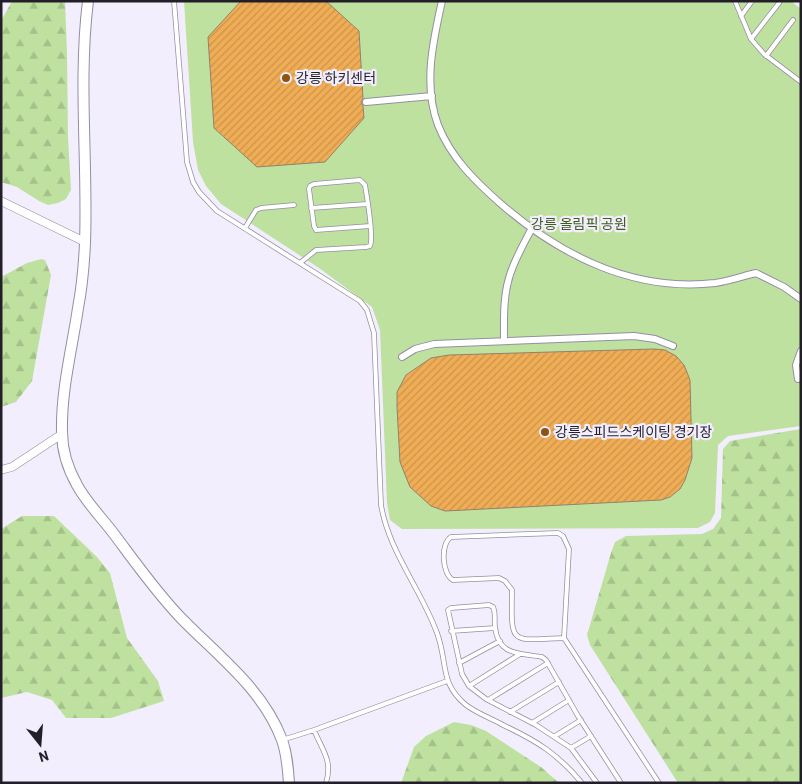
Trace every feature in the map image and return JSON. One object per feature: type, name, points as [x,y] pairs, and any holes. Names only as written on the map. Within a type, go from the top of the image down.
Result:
[{"type":"street","points":[[88,1],[84,61],[85,242],[79,306],[65,385],[62,414],[62,434],[66,462],[78,487],[166,601],[255,692],[282,740],[290,783]]},
{"type":"street","points":[[442,1],[434,34],[430,65],[432,96],[438,123],[448,145],[461,166],[492,196],[532,228],[574,255],[608,270],[645,280],[672,283],[716,282],[756,273],[784,287],[801,299]]},
{"type":"street","points":[[366,102],[432,96]]},
{"type":"street","points":[[1,200],[85,242]]},
{"type":"street","points":[[504,341],[504,310],[508,280],[517,255],[532,228]]},
{"type":"street","points":[[402,357],[415,349],[434,344],[504,341],[634,336],[655,339],[673,346]]},
{"type":"street","points":[[798,379],[796,365],[801,351]]},
{"type":"street","points":[[1,470],[12,467],[62,434]]},
{"type":"lane","points":[[174,1],[184,143],[190,173],[199,192],[217,211],[360,301],[367,310],[374,332],[381,505],[384,522],[392,543],[422,598],[438,635],[447,681],[454,693],[465,704],[476,712],[531,738],[551,751],[567,765],[582,783]]},
{"type":"lane","points":[[735,1],[751,39],[766,56],[801,82]]},
{"type":"lane","points":[[740,16],[752,1]]},
{"type":"lane","points":[[751,39],[779,3]]},
{"type":"lane","points":[[766,56],[793,20]]},
{"type":"lane","points":[[300,263],[316,250],[370,246],[372,242],[365,185],[360,180],[314,184],[310,186],[316,230],[370,226]]},
{"type":"lane","points":[[312,208],[368,204]]},
{"type":"lane","points":[[245,228],[256,210],[294,205]]},
{"type":"lane","points":[[564,638],[523,640],[516,636],[512,631],[511,624],[512,590],[509,585],[499,578],[453,580],[448,577],[444,545],[446,540],[451,537],[519,534],[558,533],[563,536],[569,549],[564,638],[659,783]]},
{"type":"lane","points":[[597,783],[571,748],[555,736],[474,691],[462,674],[451,631],[448,610],[451,608],[489,605],[493,607],[495,611],[495,628],[500,641],[506,649],[520,654],[542,657],[548,663],[580,720],[621,783]]},
{"type":"lane","points":[[451,631],[495,628]]},
{"type":"lane","points":[[459,663],[500,641]]},
{"type":"lane","points":[[470,686],[520,654]]},
{"type":"lane","points":[[488,700],[548,663]]},
{"type":"lane","points":[[282,740],[447,681]]},
{"type":"lane","points":[[510,712],[558,682]]},
{"type":"lane","points":[[532,723],[569,700]]},
{"type":"lane","points":[[555,736],[580,720]]},
{"type":"lane","points":[[314,730],[328,759],[329,773],[326,783]]},
{"type":"lane","points":[[571,748],[591,736]]},
{"type":"green space","points":[[12,1],[65,1],[71,190],[66,199],[58,203],[48,205],[17,187],[1,182],[1,21]]},
{"type":"green space","name":"강릉 올림픽 공원","points":[[184,1],[791,1],[801,9],[801,426],[728,436],[718,445],[715,513],[710,522],[698,528],[402,529],[390,520],[387,503],[380,330],[372,307],[319,268],[221,204],[206,186],[198,170],[193,142]]},
{"type":"green space","points":[[41,259],[45,260],[51,275],[32,381],[16,402],[1,407],[1,277],[27,263]]},
{"type":"green space","points":[[801,429],[801,783],[678,783],[590,645],[587,635],[611,553],[615,542],[626,536],[702,534],[713,529],[721,518],[723,449],[730,441]]},
{"type":"green space","points":[[22,516],[54,516],[97,557],[110,573],[127,638],[158,681],[164,701],[111,718],[66,718],[52,700],[27,692],[1,698],[1,529]]},
{"type":"green space","points":[[454,722],[471,725],[486,731],[541,767],[559,783],[401,783],[414,747],[426,736]]},
{"type":"building","name":"강릉 하키센터","points":[[241,1],[326,1],[359,31],[363,98],[361,102],[364,118],[325,162],[257,167],[214,128],[208,37]]},
{"type":"building","name":"강릉스피드스케이팅 경기장","points":[[665,350],[676,356],[684,365],[690,380],[692,458],[680,489],[670,497],[661,500],[445,511],[431,506],[410,487],[400,462],[397,392],[406,375],[431,358],[449,355]]},
{"type":"place","name":"강릉 하키센터","points":[[286,78]]},
{"type":"place","name":"강릉스피드스케이팅 경기장","points":[[545,432]]}]
